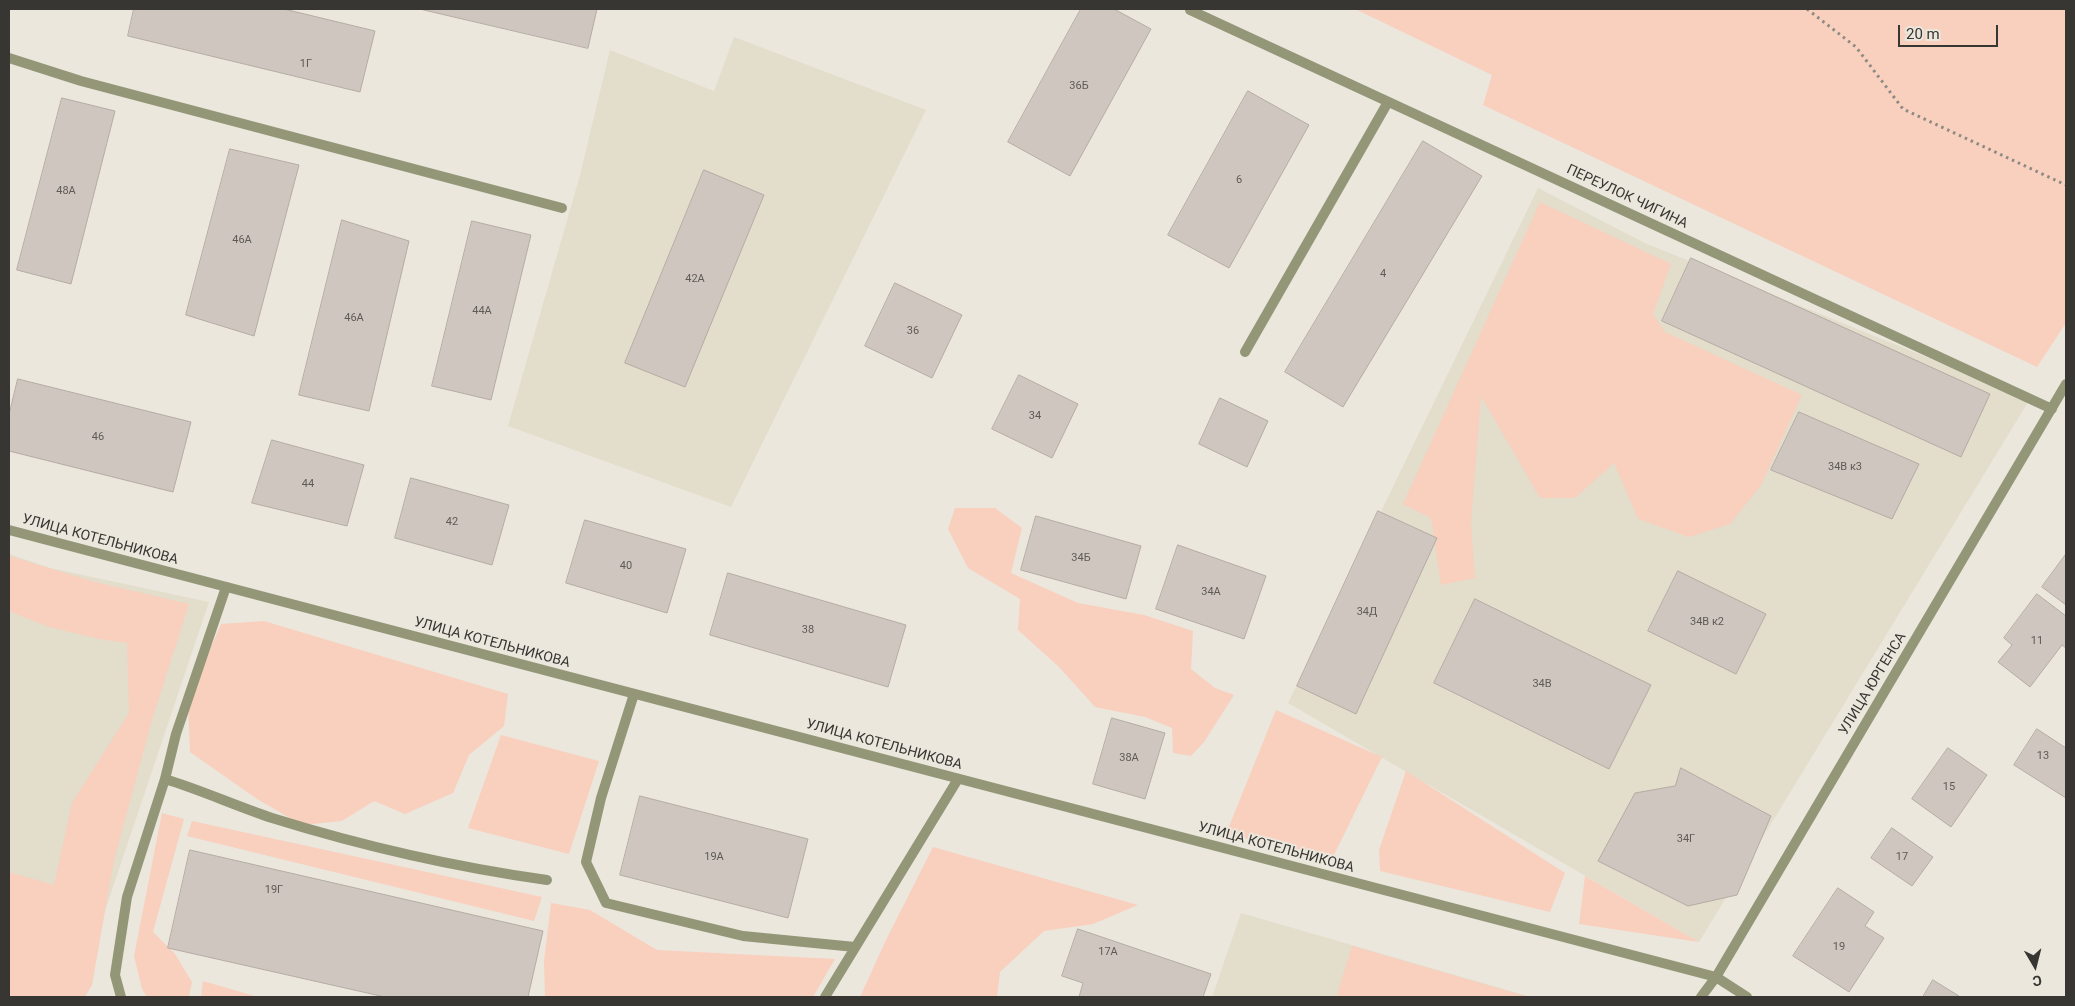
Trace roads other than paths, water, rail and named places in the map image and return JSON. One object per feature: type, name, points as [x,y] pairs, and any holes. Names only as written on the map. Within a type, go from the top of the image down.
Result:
[{"type":"street","name":"ПЕРЕУЛОК ЧИГИНА","points":[[1190,9],[2052,409]]},
{"type":"street","points":[[9,58],[90,84],[562,208]]},
{"type":"street","points":[[1245,352],[1388,102]]},
{"type":"street","name":"УЛИЦА ЮРГЕНСА","points":[[1701,997],[1716,977],[2066,384]]},
{"type":"street","name":"УЛИЦА КОТЕЛЬНИКОВА","points":[[9,530],[1716,977],[1747,997]]},
{"type":"street","points":[[121,997],[115,975],[127,898],[165,779],[176,734],[226,587]]},
{"type":"street","points":[[634,694],[601,798],[586,862],[606,903],[743,936],[855,947]]},
{"type":"street","points":[[824,997],[958,778]]},
{"type":"street","points":[[165,779],[270,817],[322,833],[411,855],[502,874],[547,880]]}]
